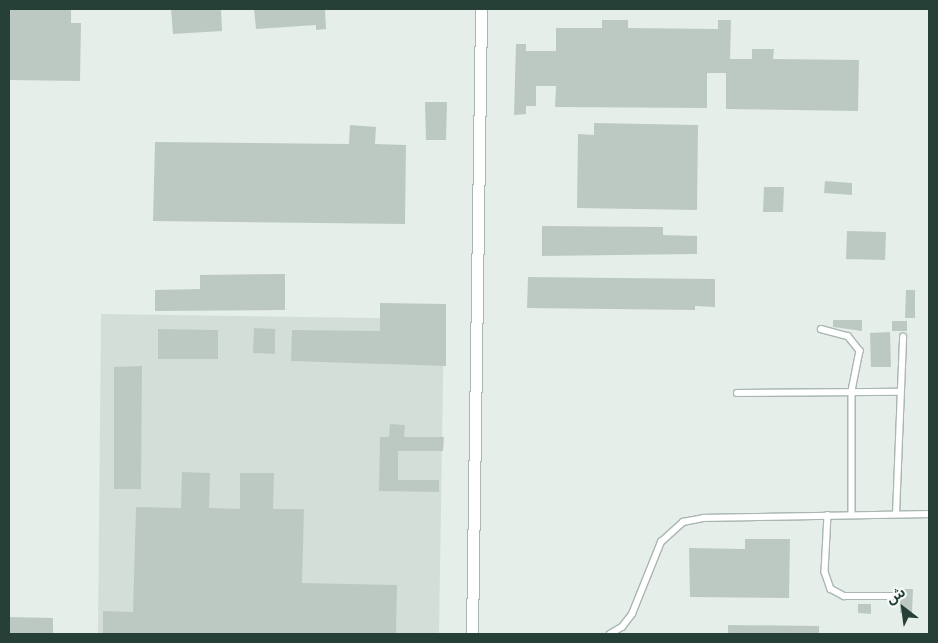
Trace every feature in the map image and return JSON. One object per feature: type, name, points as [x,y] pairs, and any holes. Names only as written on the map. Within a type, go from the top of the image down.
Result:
[{"type":"street","points":[[472,634],[481,9]]},
{"type":"lane","points":[[822,329],[848,336],[858,345],[860,358],[852,391],[852,515]]},
{"type":"lane","points":[[896,514],[903,337]]},
{"type":"lane","points":[[737,393],[900,392]]},
{"type":"lane","points":[[610,634],[622,627],[632,614],[661,542],[683,522],[703,518],[929,514]]},
{"type":"lane","points":[[828,515],[825,572],[831,589],[849,596],[893,596]]},
{"type":"shaded area","points":[[101,314],[444,319],[439,634],[98,634]]},
{"type":"building","points":[[9,9],[71,9],[71,23],[81,23],[80,81],[9,80]]},
{"type":"building","points":[[171,9],[221,9],[222,31],[173,34]]},
{"type":"building","points":[[254,9],[325,9],[326,29],[316,30],[316,25],[256,29]]},
{"type":"building","points":[[602,20],[628,20],[628,28],[718,29],[718,20],[731,20],[730,59],[752,59],[752,49],[774,49],[773,59],[859,60],[858,111],[726,109],[726,73],[707,73],[707,108],[555,107],[556,86],[536,86],[536,106],[526,106],[526,114],[514,115],[516,44],[526,44],[526,51],[556,51],[556,28],[602,28]]},
{"type":"building","points":[[425,102],[447,102],[446,140],[426,140]]},
{"type":"building","points":[[594,123],[698,125],[697,210],[577,208],[578,134],[594,135]]},
{"type":"building","points":[[350,125],[376,127],[375,144],[406,145],[405,224],[153,221],[155,142],[349,144]]},
{"type":"building","points":[[825,181],[852,183],[852,195],[824,193]]},
{"type":"building","points":[[764,187],[784,187],[783,212],[763,212]]},
{"type":"building","points":[[542,226],[663,227],[663,235],[697,236],[697,254],[542,256]]},
{"type":"building","points":[[847,231],[886,232],[885,260],[846,259]]},
{"type":"building","points":[[285,274],[285,310],[155,311],[155,290],[200,289],[200,275]]},
{"type":"building","points":[[528,277],[715,279],[715,307],[695,306],[695,310],[527,308]]},
{"type":"building","points":[[906,290],[915,290],[915,318],[905,318]]},
{"type":"building","points":[[380,303],[446,304],[446,366],[291,361],[292,330],[380,331]]},
{"type":"building","points":[[833,320],[862,320],[862,331],[833,327]]},
{"type":"building","points":[[892,321],[907,321],[907,331],[892,331]]},
{"type":"building","points":[[254,328],[275,329],[275,354],[253,353]]},
{"type":"building","points":[[158,329],[218,330],[218,359],[158,359]]},
{"type":"building","points":[[890,332],[891,367],[871,367],[870,333]]},
{"type":"building","points":[[142,366],[141,489],[114,489],[114,367]]},
{"type":"building","points":[[390,424],[405,425],[404,437],[444,437],[443,451],[398,451],[398,480],[439,480],[439,492],[379,491],[380,437],[389,437]]},
{"type":"building","points":[[182,472],[210,473],[209,508],[240,509],[240,473],[274,473],[273,509],[304,509],[302,583],[397,585],[396,634],[103,634],[103,611],[133,612],[136,507],[181,508]]},
{"type":"building","points":[[745,539],[790,539],[789,598],[690,597],[689,548],[745,549]]},
{"type":"building","points":[[900,589],[913,589],[912,613],[900,613]]},
{"type":"building","points":[[858,604],[871,604],[871,614],[858,613]]},
{"type":"building","points":[[9,617],[53,618],[53,634],[9,634]]},
{"type":"building","points":[[728,625],[819,626],[819,634],[728,634]]}]
